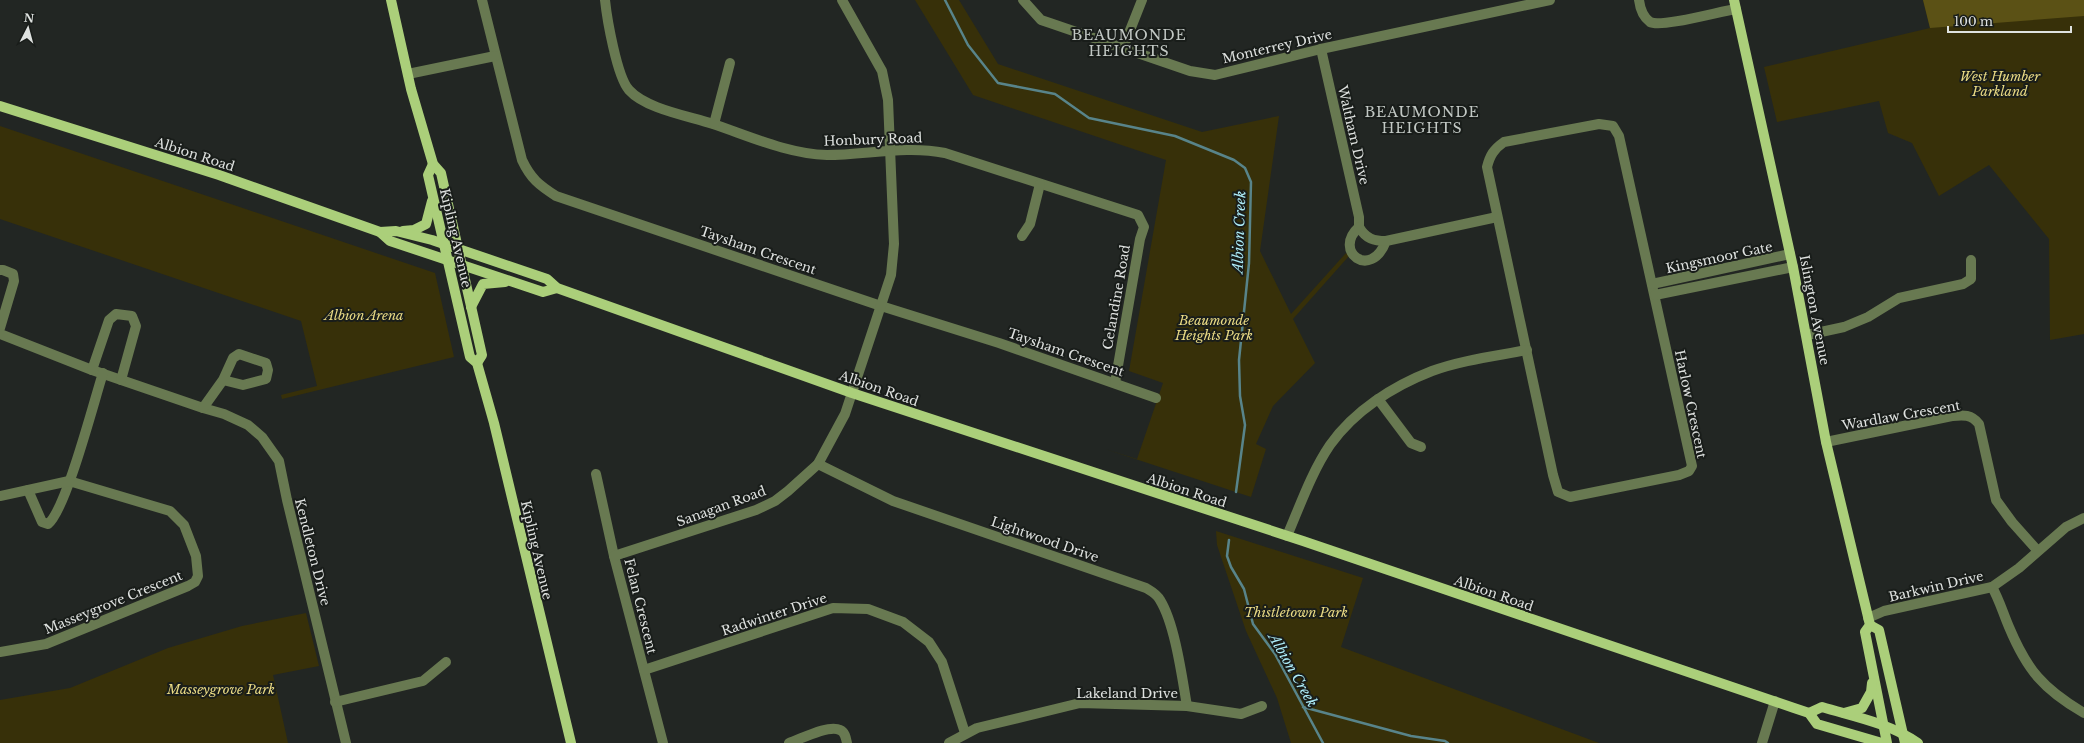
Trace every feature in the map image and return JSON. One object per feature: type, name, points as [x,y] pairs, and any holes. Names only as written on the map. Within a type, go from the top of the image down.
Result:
[{"type":"main road","name":"Kipling Avenue","points":[[391,0],[408,74],[433,164],[441,173],[482,355],[477,363]]},
{"type":"main road","name":"Islington Avenue","points":[[1735,4],[1793,267],[1826,442],[1869,621],[1865,632],[1873,678],[1888,743]]},
{"type":"main road","name":"Albion Road","points":[[0,106],[219,175],[380,232],[390,241],[509,282],[543,292],[557,288]]},
{"type":"main road","name":"Kipling Avenue","points":[[433,164],[428,175],[443,244],[470,357],[477,363],[494,423],[571,743]]},
{"type":"main road","points":[[396,231],[414,230],[426,224],[433,197]]},
{"type":"main road","name":"Albion Road","points":[[380,232],[396,231],[458,248],[547,279],[557,288],[852,393],[1288,536],[1775,701],[1809,713],[1817,724],[1882,743]]},
{"type":"main road","points":[[471,307],[483,284],[509,282]]},
{"type":"main road","name":"Islington Avenue","points":[[1869,621],[1879,630],[1905,743]]},
{"type":"main road","points":[[1843,713],[1862,708],[1871,692],[1873,678]]},
{"type":"main road","points":[[1809,713],[1822,707],[1883,724],[1902,732],[1918,743]]},
{"type":"street","name":"Taysham Crescent","points":[[482,0],[522,160],[530,176],[541,187],[556,196],[881,306],[999,343],[1156,398]]},
{"type":"street","name":"Honbury Road","points":[[605,0],[613,43],[621,74],[628,89],[652,104],[787,148],[813,154],[912,149],[945,153],[1138,215],[1140,218]]},
{"type":"street","name":"Sanagan Road","points":[[614,556],[756,510],[788,491],[818,464],[845,414],[891,275],[894,244],[888,100],[882,71],[842,0]]},
{"type":"street","name":"Monterrey Drive","points":[[1023,0],[1041,20],[1190,71],[1215,74],[1321,49],[1550,0]]},
{"type":"street","points":[[1123,48],[1142,0]]},
{"type":"street","points":[[1639,0],[1643,13],[1649,21],[1654,23],[1670,22],[1735,4]]},
{"type":"street","name":"Waltham Drive","points":[[1321,49],[1359,217],[1360,228]]},
{"type":"street","points":[[408,74],[495,56]]},
{"type":"street","points":[[714,124],[730,63]]},
{"type":"street","name":"Harlow Crescent","points":[[1599,124],[1613,126],[1619,136],[1652,284],[1692,466],[1684,474],[1577,496],[1570,497],[1558,492],[1553,475],[1488,167],[1490,156],[1496,147],[1504,142],[1599,124]]},
{"type":"street","points":[[1022,236],[1030,224],[1040,184]]},
{"type":"street","points":[[1386,241],[1383,250],[1376,258],[1367,262],[1357,259],[1351,252],[1349,243],[1351,234],[1360,228],[1364,234],[1375,241],[1386,241],[1498,217]]},
{"type":"street","name":"Celandine Road","points":[[1114,383],[1140,238],[1144,227],[1140,218]]},
{"type":"street","name":"Kingsmoor Gate","points":[[1652,284],[1790,254]]},
{"type":"street","points":[[1807,335],[1844,327],[1868,317],[1899,298],[1964,284],[1972,279],[1971,260]]},
{"type":"street","name":"Kingsmoor Gate","points":[[1655,295],[1793,267]]},
{"type":"street","points":[[0,270],[13,274],[14,281],[0,328]]},
{"type":"street","points":[[92,370],[109,320],[116,314],[132,316],[136,326],[121,380]]},
{"type":"street","name":"Kendleton Drive","points":[[0,334],[92,370],[102,372],[121,380],[224,414],[248,425],[262,437],[279,461],[287,500],[346,743]]},
{"type":"street","points":[[1288,536],[1312,478],[1330,446],[1360,413],[1378,399],[1433,371],[1527,350]]},
{"type":"street","points":[[28,490],[42,522],[48,524],[54,518],[69,481],[102,372]]},
{"type":"street","points":[[203,408],[223,380]]},
{"type":"street","points":[[1378,399],[1411,443],[1421,447]]},
{"type":"street","name":"Wardlaw Crescent","points":[[1826,442],[1952,416],[1962,415],[1974,418],[1979,424],[1996,500],[2012,522],[2037,550]]},
{"type":"street","name":"Lightwood Drive","points":[[818,464],[893,502],[1088,567],[1154,593],[1160,600],[1168,618],[1187,706]]},
{"type":"street","name":"Felan Crescent","points":[[596,474],[614,556],[663,743]]},
{"type":"street","points":[[0,496],[69,481]]},
{"type":"street","name":"Masseygrove Crescent","points":[[0,652],[46,644],[188,586],[195,582],[198,576],[196,556],[184,525],[170,511],[69,481]]},
{"type":"street","name":"Barkwin Drive","points":[[1869,621],[1884,611],[1992,587],[2019,568],[2037,550],[2066,527],[2084,518]]},
{"type":"street","points":[[1992,587],[2018,647],[2038,679],[2050,690],[2084,712]]},
{"type":"street","name":"Radwinter Drive","points":[[644,670],[833,608],[868,609],[903,622],[929,642],[942,662],[965,733]]},
{"type":"street","points":[[335,702],[423,681],[446,662]]},
{"type":"street","points":[[1762,743],[1775,701]]},
{"type":"street","name":"Lakeland Drive","points":[[949,743],[965,733],[990,724],[1080,703],[1187,706],[1241,714],[1262,706]]},
{"type":"street","points":[[789,743],[831,728],[839,729],[844,733],[847,743]]},
{"type":"green space","name":"Beaumonde Heights Park","points":[[915,0],[959,0],[998,64],[1202,132],[1279,116],[1260,251],[1291,314],[1346,253],[1349,256],[1293,319],[1315,363],[1273,406],[1256,444],[1266,449],[1251,497],[1105,449],[1137,459],[1163,383],[1129,371],[1166,160],[973,95]]},
{"type":"green space","name":"West Humber Parkland","points":[[1923,0],[2084,0],[2084,334],[2050,340],[2049,239],[1989,165],[1939,196],[1912,143],[1888,133],[1879,101],[1777,122],[1764,67],[1930,28]]},
{"type":"green space","name":"Albion Arena","points":[[0,126],[435,273],[454,357],[282,399],[281,395],[317,386],[301,321],[0,219]]},
{"type":"green space","name":"Thistletown Park","points":[[1216,531],[1363,578],[1341,647],[1599,743],[1291,743],[1277,698],[1246,631],[1217,545]]},
{"type":"green space","name":"Masseygrove Park","points":[[306,613],[319,666],[273,675],[288,743],[0,743],[0,700],[70,688],[168,648],[242,626]]},
{"type":"shaded area","points":[[1923,0],[2084,0],[2084,16],[1930,28]]},
{"type":"waterway","name":"Albion Creek","points":[[945,0],[968,45],[998,83],[1055,94],[1089,118],[1175,136],[1234,160],[1245,168],[1251,182],[1249,263],[1239,360],[1240,396],[1245,425],[1236,492]]},
{"type":"waterway","name":"Albion Creek","points":[[1229,540],[1227,556],[1231,567],[1244,589],[1253,624],[1275,654],[1323,743]]},
{"type":"waterway","points":[[1303,707],[1411,736],[1445,741],[1448,743]]},
{"type":"district","name":"BEAUMONDE HEIGHTS","points":[[1129,44]]},
{"type":"district","name":"BEAUMONDE HEIGHTS","points":[[1422,120]]}]
